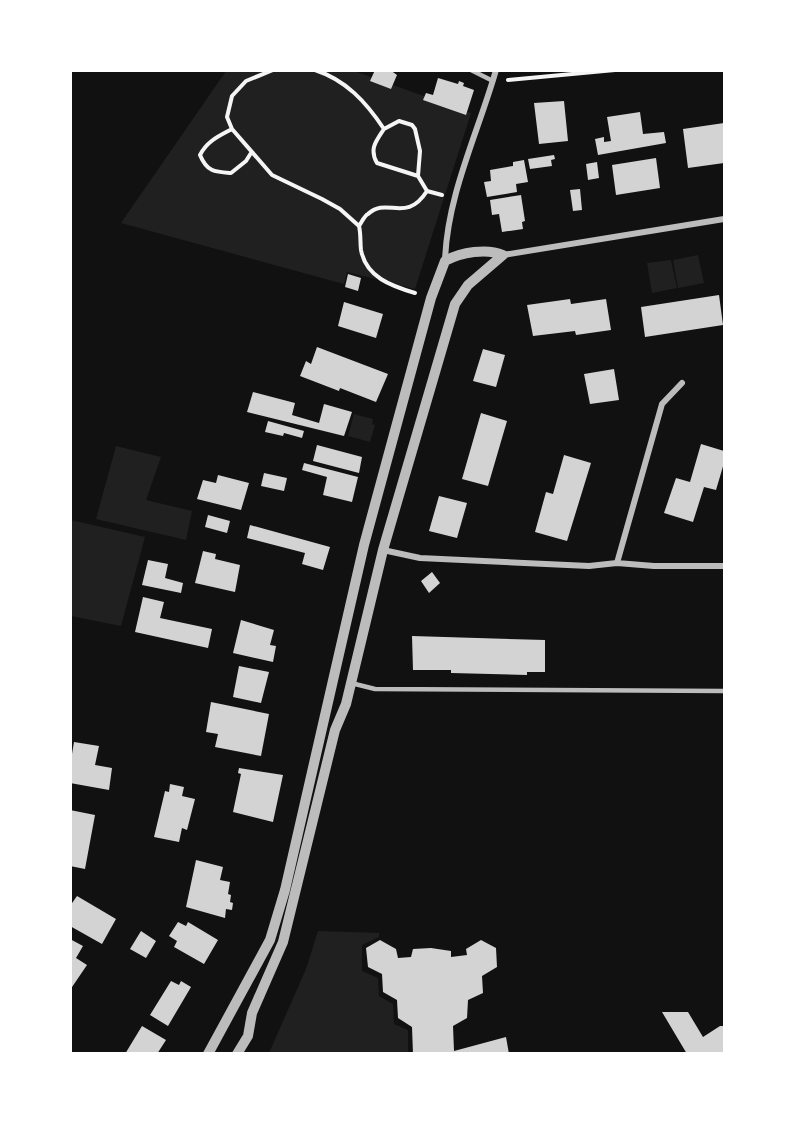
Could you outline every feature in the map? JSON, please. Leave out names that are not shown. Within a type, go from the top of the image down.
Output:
[{"type":"street","points":[[208,1053],[270,940],[287,879],[364,545],[431,298],[445,261],[453,204],[496,70]]},
{"type":"street","points":[[237,1053],[248,1036],[252,1013],[283,942],[335,730],[346,704],[383,550],[455,304],[468,285],[503,255],[724,219]]},
{"type":"street","points":[[445,261],[454,256],[492,250],[503,255]]},
{"type":"street","points":[[616,563],[662,404],[682,383]]},
{"type":"street","points":[[364,545],[420,558],[588,566],[616,563],[654,566],[724,566]]},
{"type":"lane","points":[[471,70],[493,81]]},
{"type":"lane","points":[[351,683],[375,689],[724,691]]},
{"type":"path","points":[[273,70],[246,81],[232,96],[227,117],[232,129],[272,175],[322,198],[359,226]]},
{"type":"path","points":[[315,70],[330,75],[354,91],[384,129]]},
{"type":"path","points":[[508,80],[615,70]]},
{"type":"path","points":[[418,176],[377,163],[373,155],[373,145],[384,129],[399,121],[412,125],[415,129],[420,151],[418,176],[427,191],[446,196]]},
{"type":"path","points":[[232,129],[217,136],[205,146],[201,155],[203,163],[214,172],[231,173],[246,161],[251,153]]},
{"type":"path","points":[[418,294],[392,286],[374,276],[362,255],[359,226],[368,213],[378,209],[407,209],[420,202],[427,191]]},
{"type":"shaded area","points":[[226,71],[354,71],[471,113],[415,289],[347,272],[344,284],[121,223]]},
{"type":"shaded area","points":[[698,255],[704,283],[678,288],[673,260]]},
{"type":"shaded area","points":[[671,260],[677,288],[652,293],[647,263]]},
{"type":"shaded area","points":[[354,414],[373,419],[372,424],[375,425],[370,442],[348,436]]},
{"type":"shaded area","points":[[116,446],[161,457],[146,500],[192,511],[186,540],[96,519]]},
{"type":"shaded area","points":[[71,520],[145,537],[121,626],[71,616]]},
{"type":"shaded area","points":[[318,931],[379,933],[379,937],[362,945],[362,971],[378,978],[379,996],[393,1004],[394,1024],[408,1030],[408,1053],[269,1053],[306,969]]},
{"type":"building","points":[[375,70],[390,70],[397,75],[391,89],[370,81]]},
{"type":"building","points":[[438,78],[458,84],[459,81],[464,83],[463,86],[474,90],[466,115],[423,100],[426,93],[433,95]]},
{"type":"building","points":[[564,101],[568,141],[539,144],[534,103]]},
{"type":"building","points":[[640,112],[643,134],[664,132],[666,143],[598,155],[595,139],[604,137],[604,142],[611,141],[607,117]]},
{"type":"building","points":[[724,123],[724,163],[688,168],[683,129]]},
{"type":"building","points":[[554,155],[555,159],[551,160],[552,166],[530,169],[528,159]]},
{"type":"building","points":[[656,158],[660,188],[616,195],[612,165]]},
{"type":"building","points":[[524,160],[528,182],[516,184],[517,192],[487,197],[484,182],[491,181],[490,170],[513,166],[513,162]]},
{"type":"building","points":[[597,162],[599,178],[588,180],[586,164]]},
{"type":"building","points":[[580,189],[582,210],[573,211],[570,190]]},
{"type":"building","points":[[521,195],[525,221],[522,222],[523,229],[502,232],[499,214],[492,215],[490,200]]},
{"type":"building","points":[[348,274],[361,278],[358,291],[345,287]]},
{"type":"building","points":[[719,295],[723,325],[645,337],[641,307]]},
{"type":"building","points":[[570,299],[571,304],[606,299],[611,330],[576,335],[575,331],[533,336],[527,305]]},
{"type":"building","points":[[344,302],[383,314],[376,338],[338,326]]},
{"type":"building","points":[[317,347],[388,374],[376,402],[300,376],[306,361],[311,364]]},
{"type":"building","points":[[483,349],[505,355],[496,387],[473,381]]},
{"type":"building","points":[[614,369],[619,400],[590,404],[584,374]]},
{"type":"building","points":[[253,392],[295,403],[292,415],[319,423],[324,404],[352,412],[344,436],[247,412]]},
{"type":"building","points":[[481,413],[507,421],[488,486],[462,479]]},
{"type":"building","points":[[268,421],[304,431],[302,438],[284,433],[283,436],[265,432]]},
{"type":"building","points":[[701,444],[724,451],[724,463],[716,490],[704,487],[693,522],[664,513],[676,478],[690,482]]},
{"type":"building","points":[[317,445],[362,457],[359,473],[313,461]]},
{"type":"building","points":[[564,455],[591,463],[567,541],[535,532],[546,492],[553,494]]},
{"type":"building","points":[[304,463],[358,477],[352,502],[323,495],[327,477],[302,470]]},
{"type":"building","points":[[264,473],[287,478],[284,491],[261,486]]},
{"type":"building","points":[[218,475],[249,483],[241,510],[197,499],[203,480],[216,483]]},
{"type":"building","points":[[439,496],[467,503],[457,538],[429,531]]},
{"type":"building","points":[[208,515],[230,521],[227,533],[205,527]]},
{"type":"building","points":[[250,525],[330,547],[323,570],[302,564],[305,553],[247,538]]},
{"type":"building","points":[[203,551],[216,554],[215,559],[240,565],[235,592],[195,583]]},
{"type":"building","points":[[148,560],[168,564],[165,578],[183,583],[181,593],[142,585]]},
{"type":"building","points":[[432,572],[440,583],[429,593],[421,581]]},
{"type":"building","points":[[143,597],[164,602],[160,618],[212,629],[208,648],[135,632]]},
{"type":"building","points":[[241,620],[274,630],[270,645],[276,646],[273,662],[233,653]]},
{"type":"building","points":[[412,636],[545,640],[545,672],[527,672],[527,675],[413,670]]},
{"type":"building","points":[[239,666],[269,672],[261,703],[233,697]]},
{"type":"building","points":[[211,702],[269,714],[261,756],[215,747],[218,734],[206,732]]},
{"type":"building","points":[[74,742],[99,746],[95,765],[112,768],[109,790],[70,783]]},
{"type":"building","points":[[239,768],[283,775],[273,822],[233,812],[241,774],[238,773]]},
{"type":"building","points":[[170,784],[184,787],[182,796],[195,799],[187,830],[182,828],[179,842],[154,837],[165,791],[169,792]]},
{"type":"building","points":[[70,810],[95,815],[85,869],[70,866]]},
{"type":"building","points":[[196,860],[223,867],[220,880],[230,882],[228,894],[231,895],[230,902],[233,903],[232,910],[226,909],[225,918],[186,907]]},
{"type":"building","points":[[77,896],[116,919],[102,944],[70,926],[70,906]]},
{"type":"building","points":[[178,922],[186,926],[188,922],[218,940],[204,964],[174,947],[177,941],[169,936]]},
{"type":"building","points":[[141,931],[156,941],[146,958],[130,949]]},
{"type":"building","points":[[70,939],[83,946],[76,958],[87,965],[70,990]]},
{"type":"building","points":[[380,940],[396,949],[398,958],[411,957],[413,949],[431,948],[451,951],[451,957],[467,955],[466,949],[481,940],[496,948],[497,967],[482,976],[483,993],[468,1000],[467,1018],[453,1026],[454,1051],[506,1037],[509,1054],[413,1054],[412,1027],[398,1018],[397,1000],[383,992],[382,974],[368,967],[366,948]]},
{"type":"building","points":[[171,981],[179,985],[181,981],[191,987],[168,1026],[150,1015]]},
{"type":"building","points":[[662,1012],[688,1012],[703,1037],[720,1026],[724,1026],[724,1054],[687,1054]]},
{"type":"building","points":[[142,1026],[166,1040],[157,1054],[125,1054]]}]
